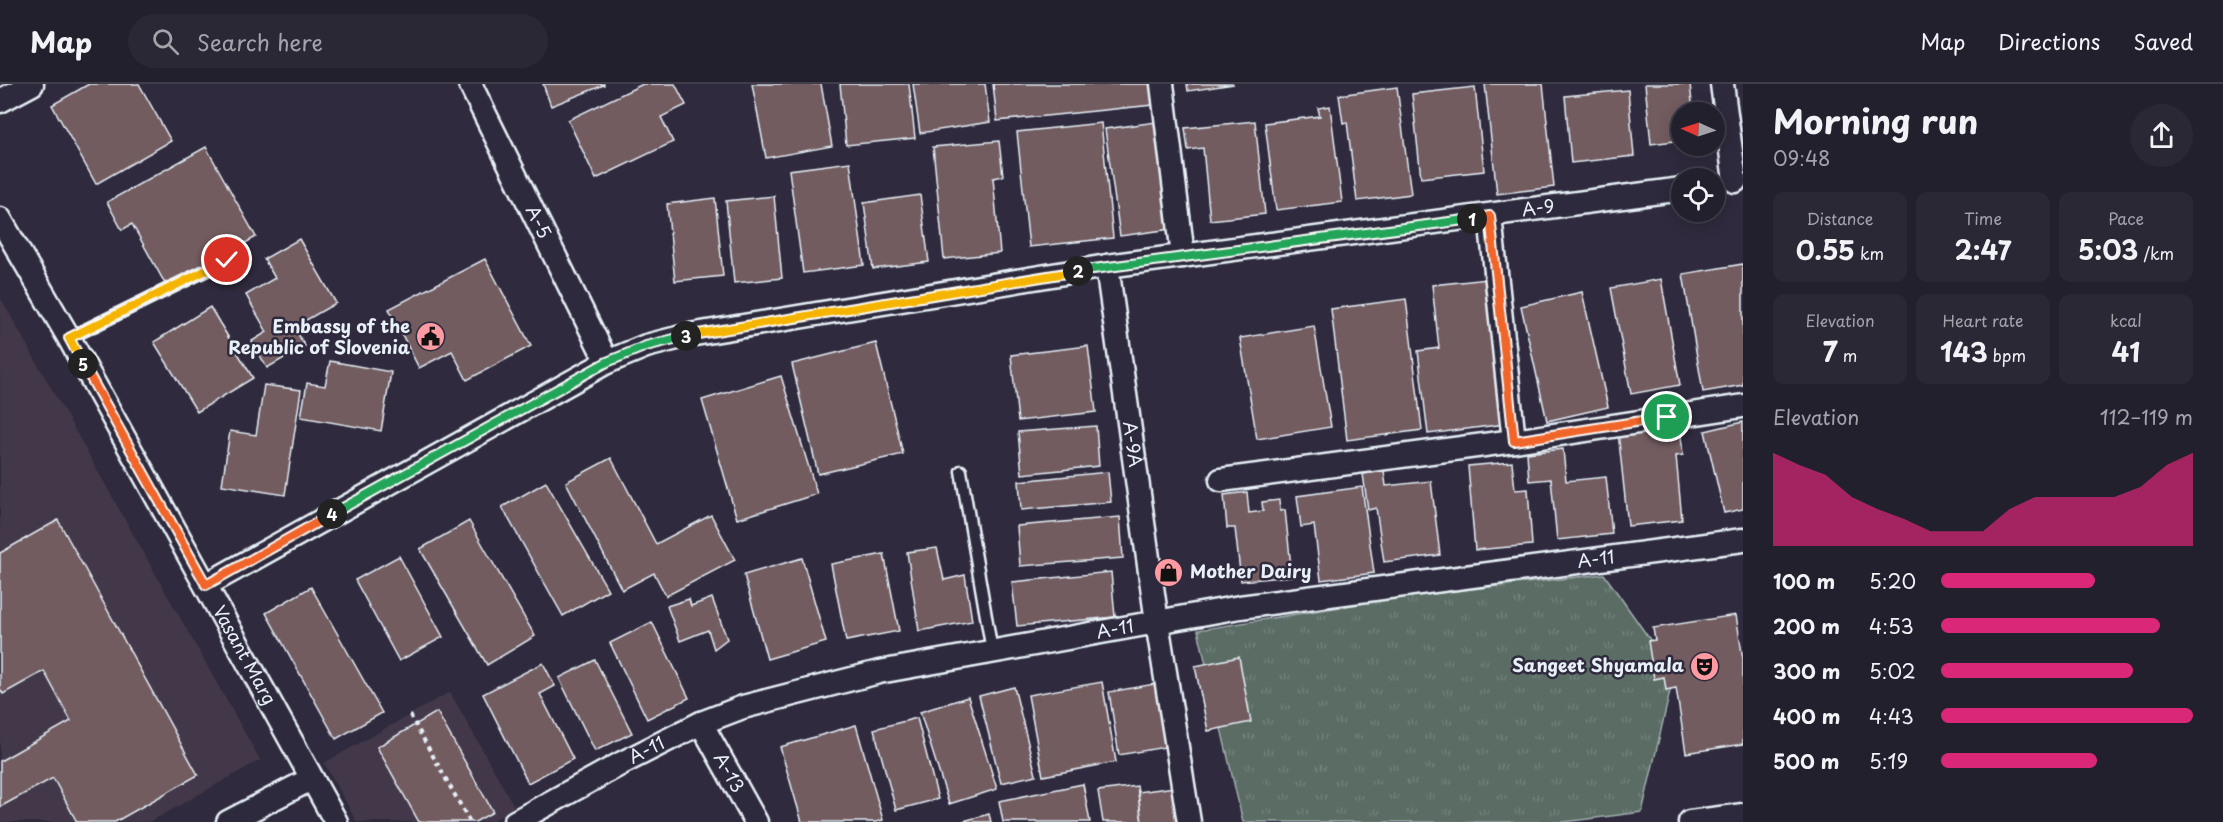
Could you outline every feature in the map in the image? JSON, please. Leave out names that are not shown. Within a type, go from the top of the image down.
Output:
[{"type":"street","points":[[0,101],[32,84]]},
{"type":"street","name":"A-5","points":[[470,84],[607,362]]},
{"type":"street","points":[[1162,84],[1183,256]]},
{"type":"street","points":[[1722,84],[1731,182]]},
{"type":"street","name":"A-9","points":[[206,585],[607,362],[646,346],[689,335],[1107,266],[1671,191]]},
{"type":"street","points":[[1490,216],[1514,441]]},
{"type":"street","name":"Vasant Marg","points":[[0,219],[8,251],[69,338],[336,822]]},
{"type":"street","name":"A-9A","points":[[1107,266],[1157,622],[1189,822]]},
{"type":"street","points":[[1221,480],[1514,441],[1743,406]]},
{"type":"street","name":"A-11","points":[[515,822],[622,763],[701,723],[743,707],[868,675],[1240,607],[1743,540]]},
{"type":"street","name":"A-13","points":[[701,723],[756,822]]},
{"type":"street","points":[[228,822],[311,779]]},
{"type":"street","points":[[1690,822],[1743,815]]},
{"type":"lane","points":[[69,338],[227,260]]},
{"type":"lane","points":[[961,471],[992,651]]},
{"type":"path","points":[[410,715],[470,822]]},
{"type":"shaded area","points":[[0,297],[260,760],[150,822],[0,822]]},
{"type":"shaded area","points":[[450,692],[515,808],[490,822],[357,822],[324,763]]},
{"type":"green space","points":[[1604,574],[1674,674],[1642,812],[1564,822],[1243,822],[1198,630],[1402,597]]},
{"type":"building","points":[[89,84],[139,84],[171,141],[96,184],[52,105]]},
{"type":"building","points":[[543,84],[604,84],[604,85],[551,106]]},
{"type":"building","points":[[643,84],[675,84],[686,105],[661,117],[673,142],[596,179],[568,120]]},
{"type":"building","points":[[752,84],[821,84],[832,146],[766,158]]},
{"type":"building","points":[[840,84],[909,84],[915,138],[846,145]]},
{"type":"building","points":[[913,84],[985,84],[990,122],[920,133]]},
{"type":"building","points":[[993,84],[1150,84],[1153,105],[997,121]]},
{"type":"building","points":[[1187,84],[1234,84],[1188,91]]},
{"type":"building","points":[[1485,84],[1543,84],[1554,187],[1497,194]]},
{"type":"building","points":[[1645,84],[1690,84],[1692,102],[1671,102],[1671,141],[1651,144]]},
{"type":"building","points":[[1397,87],[1411,194],[1357,201],[1347,122],[1343,123],[1339,95]]},
{"type":"building","points":[[1475,87],[1484,171],[1421,178],[1412,94]]},
{"type":"building","points":[[1628,90],[1634,156],[1571,163],[1565,96]]},
{"type":"building","points":[[1330,106],[1342,202],[1276,210],[1265,123],[1320,116],[1318,108]]},
{"type":"building","points":[[1255,121],[1265,214],[1210,220],[1203,148],[1188,150],[1185,128]]},
{"type":"building","points":[[1156,122],[1171,229],[1120,236],[1105,129]]},
{"type":"building","points":[[1101,123],[1113,238],[1029,247],[1017,132]]},
{"type":"building","points":[[999,141],[1003,176],[993,178],[1000,253],[944,259],[933,147]]},
{"type":"building","points":[[206,147],[256,237],[167,287],[132,224],[122,230],[107,202]]},
{"type":"building","points":[[850,162],[864,265],[803,273],[789,170]]},
{"type":"building","points":[[920,195],[929,262],[873,269],[864,203]]},
{"type":"building","points":[[774,196],[782,278],[734,283],[726,201]]},
{"type":"building","points":[[715,198],[723,276],[675,281],[667,204]]},
{"type":"building","points":[[299,239],[336,303],[294,327],[305,346],[267,368],[252,341],[267,332],[246,295],[275,278],[264,259]]},
{"type":"building","points":[[485,259],[531,346],[467,380],[452,351],[419,368],[389,309]]},
{"type":"building","points":[[1743,264],[1743,385],[1703,392],[1683,274]]},
{"type":"building","points":[[1488,279],[1505,424],[1428,434],[1418,351],[1439,348],[1432,285]]},
{"type":"building","points":[[1661,279],[1680,385],[1631,394],[1611,288]]},
{"type":"building","points":[[1582,292],[1608,407],[1547,421],[1521,306]]},
{"type":"building","points":[[1406,299],[1422,430],[1347,440],[1331,309]]},
{"type":"building","points":[[210,307],[253,378],[197,412],[154,342]]},
{"type":"building","points":[[1314,326],[1331,427],[1257,439],[1240,338]]},
{"type":"building","points":[[876,343],[903,454],[818,474],[792,364]]},
{"type":"building","points":[[1088,346],[1096,412],[1018,421],[1011,355]]},
{"type":"building","points":[[330,361],[391,372],[381,431],[301,417],[307,383],[325,386]]},
{"type":"building","points":[[781,376],[817,494],[737,519],[702,400]]},
{"type":"building","points":[[264,385],[301,390],[285,495],[222,485],[230,431],[256,435]]},
{"type":"building","points":[[1743,422],[1743,509],[1724,513],[1705,431]]},
{"type":"building","points":[[1096,426],[1099,466],[1022,474],[1018,432]]},
{"type":"building","points":[[1680,426],[1683,455],[1676,456],[1682,520],[1628,526],[1618,432]]},
{"type":"building","points":[[1563,449],[1566,481],[1606,477],[1612,534],[1557,540],[1551,479],[1529,481],[1527,453]]},
{"type":"building","points":[[611,458],[656,544],[711,515],[735,560],[666,596],[654,573],[622,590],[566,482]]},
{"type":"building","points":[[1512,462],[1515,490],[1528,489],[1532,545],[1475,550],[1468,466]]},
{"type":"building","points":[[1384,471],[1386,486],[1431,481],[1440,555],[1384,562],[1376,508],[1368,510],[1363,474]]},
{"type":"building","points":[[1108,472],[1111,502],[1021,510],[1019,481]]},
{"type":"building","points":[[546,482],[608,590],[563,616],[502,507]]},
{"type":"building","points":[[1362,487],[1374,573],[1321,580],[1314,525],[1301,527],[1297,496]]},
{"type":"building","points":[[1247,492],[1249,513],[1263,511],[1262,502],[1279,500],[1280,511],[1285,510],[1292,576],[1241,581],[1235,528],[1227,528],[1224,495]]},
{"type":"building","points":[[1120,517],[1123,558],[1020,566],[1017,526]]},
{"type":"building","points":[[58,520],[198,775],[115,822],[77,822],[53,778],[0,807],[0,761],[71,721],[44,671],[3,694],[0,689],[0,553]]},
{"type":"building","points":[[469,521],[535,636],[487,665],[420,549]]},
{"type":"building","points":[[937,548],[944,580],[965,575],[972,621],[919,631],[907,552]]},
{"type":"building","points":[[884,554],[899,631],[846,641],[831,564]]},
{"type":"building","points":[[399,556],[443,637],[399,661],[355,580]]},
{"type":"building","points":[[802,558],[826,642],[767,659],[744,575]]},
{"type":"building","points":[[1111,572],[1115,617],[1017,626],[1012,582]]},
{"type":"building","points":[[311,587],[382,713],[336,739],[266,613]]},
{"type":"building","points":[[712,598],[727,639],[714,649],[708,630],[680,641],[667,606],[689,599],[691,606]]},
{"type":"building","points":[[1736,615],[1743,659],[1743,744],[1686,753],[1676,688],[1666,690],[1664,677],[1654,679],[1648,641],[1655,640],[1653,628]]},
{"type":"building","points":[[652,622],[689,698],[647,719],[610,643]]},
{"type":"building","points":[[1239,657],[1251,722],[1208,731],[1195,666]]},
{"type":"building","points":[[595,660],[632,733],[595,751],[559,678]]},
{"type":"building","points":[[543,663],[555,686],[540,694],[573,759],[528,783],[483,694]]},
{"type":"building","points":[[1102,682],[1116,762],[1043,776],[1028,695]]},
{"type":"building","points":[[1160,683],[1171,746],[1119,755],[1109,692]]},
{"type":"building","points":[[1014,687],[1036,775],[1001,783],[979,696]]},
{"type":"building","points":[[968,697],[997,789],[949,804],[920,712]]},
{"type":"building","points":[[437,712],[493,812],[475,822],[419,822],[377,747]]},
{"type":"building","points":[[917,718],[938,799],[896,810],[874,729]]},
{"type":"building","points":[[856,725],[883,820],[876,822],[802,822],[780,747]]},
{"type":"building","points":[[1083,784],[1090,822],[1003,822],[999,801]]},
{"type":"building","points":[[1137,786],[1142,822],[1103,822],[1098,791]]},
{"type":"building","points":[[1175,787],[1180,822],[1142,822],[1138,792]]},
{"type":"building","points":[[989,814],[991,822],[960,822]]},
{"type":"place","name":"Embassy of the Republic of Slovenia","points":[[431,337]]},
{"type":"place","name":"Mother Dairy","points":[[1169,572]]},
{"type":"place","name":"Sangeet Shyamala","points":[[1705,666]]},
{"type":"route","points":[[227,260],[69,338],[206,585],[607,362],[646,346],[689,335],[1107,266],[1490,216],[1514,441],[1667,417]]}]
